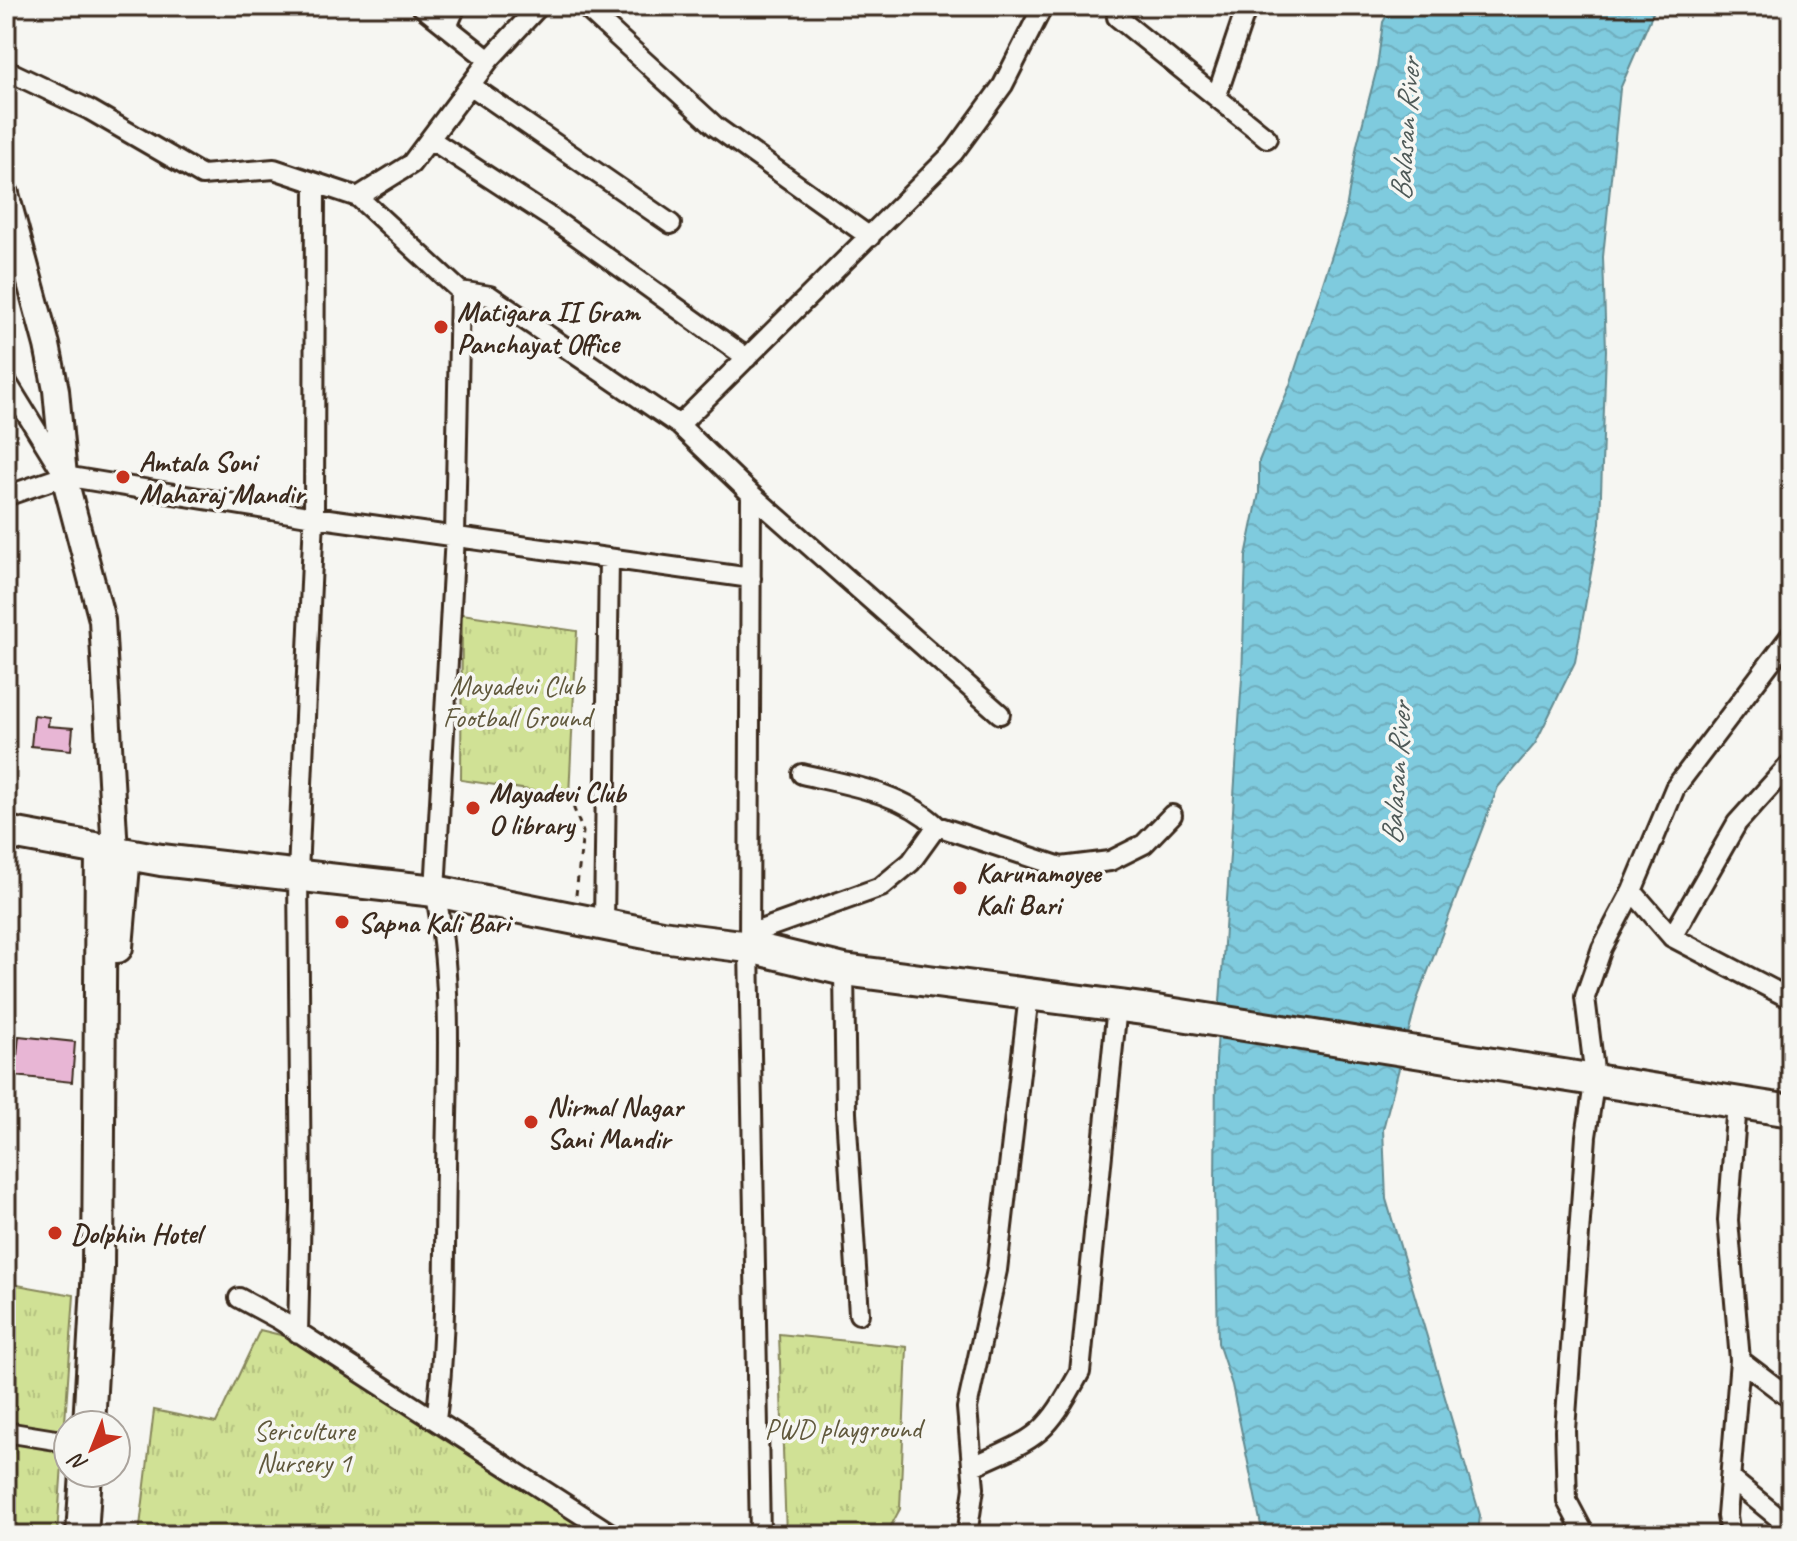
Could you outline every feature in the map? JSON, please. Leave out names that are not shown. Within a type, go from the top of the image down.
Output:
[{"type":"main road","points":[[6,832],[161,860],[298,873],[435,891],[604,924],[749,941],[844,970],[1130,1007],[1791,1111]]},
{"type":"main road","points":[[99,1082],[123,896],[114,852]]},
{"type":"main road","points":[[90,1409],[98,1268],[99,1082],[114,852]]},
{"type":"main road","points":[[123,896],[135,877],[161,860]]},
{"type":"main road","points":[[82,1535],[85,1489]]},
{"type":"street","points":[[421,6],[489,60]]},
{"type":"street","points":[[447,27],[456,6]]},
{"type":"street","points":[[358,197],[411,164],[489,60],[539,6]]},
{"type":"street","points":[[584,6],[716,127],[870,237]]},
{"type":"street","points":[[679,425],[954,152],[1003,85],[1043,6]]},
{"type":"street","points":[[1217,95],[1247,6]]},
{"type":"street","points":[[1117,17],[1267,138]]},
{"type":"street","points":[[6,70],[90,110],[202,175],[274,169],[358,197],[460,291],[490,296],[679,425],[751,494],[1000,714]]},
{"type":"street","points":[[470,85],[671,224]]},
{"type":"street","points":[[430,139],[556,221],[747,358]]},
{"type":"street","points":[[298,1333],[301,1205],[298,873],[314,517],[315,183]]},
{"type":"street","points":[[6,194],[47,345],[56,390],[64,476],[102,620],[114,852]]},
{"type":"street","points":[[436,1420],[444,1308],[448,1017],[443,930],[435,891],[455,536],[460,291]]},
{"type":"street","points":[[6,381],[64,476]]},
{"type":"street","points":[[6,496],[64,476],[314,517],[751,578]]},
{"type":"street","points":[[751,494],[749,941],[760,1535]]},
{"type":"street","points":[[604,924],[609,558]]},
{"type":"street","points":[[1585,1535],[1567,1501],[1565,1430],[1586,1136],[1595,1078],[1585,997],[1602,948],[1632,891],[1675,788],[1791,635]]},
{"type":"street","points":[[1672,937],[1737,823],[1791,763]]},
{"type":"street","points":[[802,774],[880,793],[926,816],[937,826],[1061,867],[1110,861],[1144,844],[1172,815]]},
{"type":"street","points":[[749,941],[881,887],[911,862],[937,826]]},
{"type":"street","points":[[1632,891],[1672,937],[1791,999]]},
{"type":"street","points":[[844,970],[846,1113],[859,1314]]},
{"type":"street","points":[[967,1535],[974,1488],[967,1408],[997,1270],[1029,995]]},
{"type":"street","points":[[973,1466],[1031,1441],[1055,1419],[1080,1372],[1130,1007]]},
{"type":"street","points":[[1730,1535],[1727,1516],[1740,1360],[1728,1220],[1737,1103]]},
{"type":"street","points":[[239,1298],[613,1535]]},
{"type":"street","points":[[1740,1360],[1791,1399]]},
{"type":"street","points":[[6,1432],[52,1439]]},
{"type":"street","points":[[1730,1478],[1791,1528]]},
{"type":"path","points":[[569,796],[583,832],[573,918]]},
{"type":"green space","name":"Mayadevi Club Football Ground","points":[[462,614],[577,631],[569,796],[461,780]]},
{"type":"green space","points":[[6,1283],[74,1295],[66,1409],[52,1409],[52,1489],[60,1489],[57,1535],[6,1535]]},
{"type":"green space","name":"Sericulture Nursery 1","points":[[260,1330],[293,1338],[602,1535],[139,1535],[154,1410],[216,1423]]},
{"type":"green space","name":"PWD playground","points":[[779,1334],[907,1347],[900,1509],[886,1535],[786,1535]]},
{"type":"water","name":"Balasan River","points":[[1392,6],[1656,6],[1620,89],[1603,257],[1606,350],[1600,523],[1575,662],[1535,744],[1498,787],[1417,1000],[1383,1129],[1386,1199],[1480,1515],[1478,1535],[1263,1535],[1232,1385],[1218,1343],[1215,1189],[1216,1061],[1242,678],[1246,556],[1259,493],[1259,461],[1290,385],[1345,215],[1357,145],[1377,68],[1383,22]]},
{"type":"building","points":[[34,715],[49,717],[48,726],[73,728],[71,750],[31,746]]},
{"type":"building","points":[[19,1036],[75,1042],[72,1082],[15,1076]]},
{"type":"place","name":"Matigara II Gram Panchayat Office","points":[[441,327]]},
{"type":"place","name":"Amtala Soni Maharaj Mandir","points":[[123,477]]},
{"type":"place","name":"Mayadevi Club O library","points":[[473,808]]},
{"type":"place","name":"Karunamoyee Kali Bari","points":[[960,888]]},
{"type":"place","name":"Sapna Kali Bari","points":[[342,922]]},
{"type":"place","name":"Nirmal Nagar Sani Mandir","points":[[531,1122]]},
{"type":"place","name":"Dolphin Hotel","points":[[55,1233]]}]
